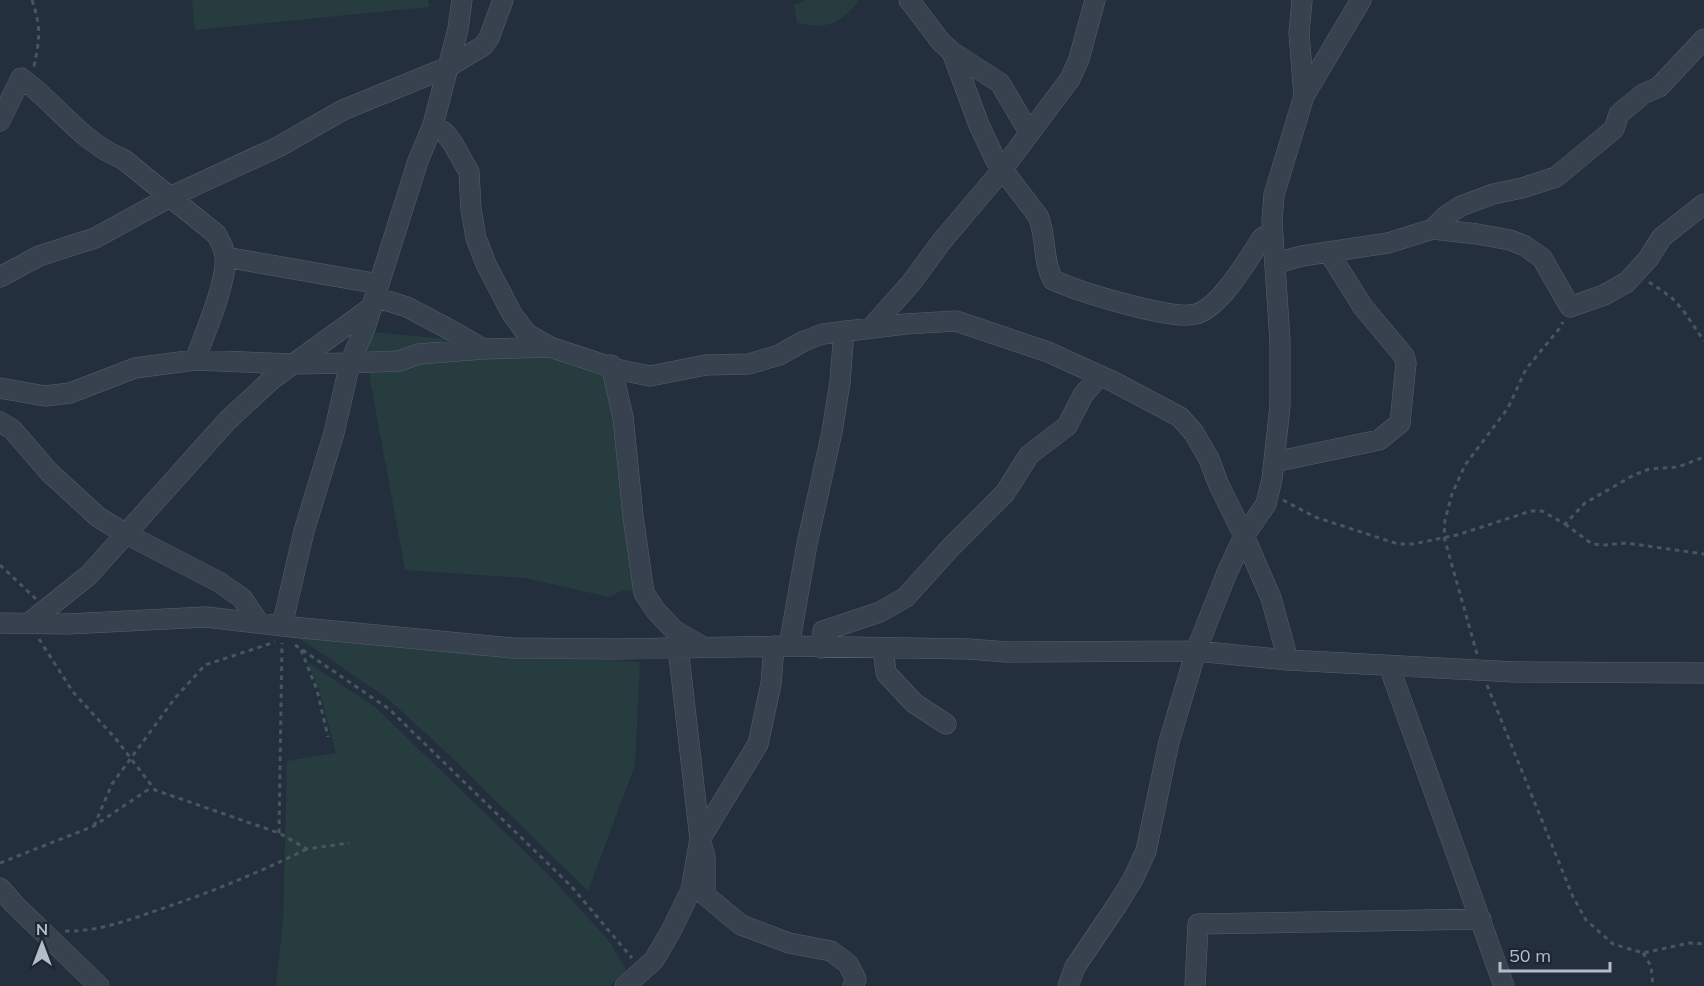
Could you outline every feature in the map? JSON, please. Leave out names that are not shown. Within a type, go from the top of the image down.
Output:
[{"type":"street","points":[[282,633],[304,531],[334,433],[350,363],[365,328],[418,161],[433,125],[458,29],[462,0]]},
{"type":"street","points":[[0,277],[39,256],[95,238],[170,197],[278,147],[343,110],[448,67],[483,45],[489,38],[503,0]]},
{"type":"street","points":[[909,0],[941,42],[952,52],[1000,82],[1029,132]]},
{"type":"street","points":[[871,328],[911,284],[942,241],[1002,170],[1070,79],[1079,59],[1095,0]]},
{"type":"street","points":[[1302,0],[1299,33],[1304,96]]},
{"type":"street","points":[[1068,986],[1075,967],[1134,879],[1146,851],[1169,742],[1196,651],[1244,536],[1266,504],[1274,462],[1280,406],[1280,341],[1273,235],[1274,195],[1304,96],[1360,0]]},
{"type":"street","points":[[1433,229],[1447,215],[1461,206],[1493,194],[1546,181],[1562,172],[1614,129],[1617,117],[1622,111],[1644,94],[1659,87],[1704,39]]},
{"type":"street","points":[[952,52],[979,125],[1002,170],[1038,216],[1042,226],[1047,270],[1053,280],[1095,295],[1167,313],[1196,314],[1212,305],[1242,273],[1262,238],[1273,235]]},
{"type":"street","points":[[0,121],[21,78],[38,90],[106,153],[123,159],[216,234],[223,246],[225,269],[210,322],[195,360]]},
{"type":"street","points":[[433,125],[453,142],[469,172],[471,209],[476,238],[486,264],[512,314],[527,334],[550,347],[611,365],[620,370],[650,376],[706,365],[749,364],[779,355],[804,341],[823,334],[956,321],[1048,352],[1100,375],[1180,417],[1194,433],[1209,459],[1244,536],[1271,598],[1288,660]]},
{"type":"street","points":[[1276,263],[1388,243],[1433,229],[1478,234],[1510,240],[1525,246],[1542,258],[1570,307],[1604,295],[1627,282],[1662,237],[1704,204]]},
{"type":"street","points":[[1274,462],[1379,440],[1400,423],[1406,363],[1404,356],[1364,307],[1329,252]]},
{"type":"street","points":[[225,257],[375,296],[407,307],[483,350]]},
{"type":"street","points":[[29,623],[89,575],[227,421],[271,380],[294,364],[375,296]]},
{"type":"street","points":[[625,986],[654,960],[671,931],[691,890],[700,839],[758,744],[832,432],[840,382],[844,331]]},
{"type":"street","points":[[0,388],[45,396],[70,393],[135,368],[195,360],[294,364],[350,363],[399,361],[419,354],[550,347]]},
{"type":"street","points":[[611,365],[623,417],[644,593],[656,611],[674,630],[703,647]]},
{"type":"street","points":[[821,648],[823,631],[880,612],[906,597],[951,547],[1005,493],[1029,455],[1067,426],[1083,395],[1100,375]]},
{"type":"street","points":[[0,422],[19,436],[49,472],[98,517],[219,582],[242,598],[259,623]]},
{"type":"street","points":[[0,623],[68,624],[206,617],[259,623],[282,633],[513,648],[782,646],[969,649],[1007,652],[1196,651],[1288,660],[1515,672],[1704,673]]},
{"type":"street","points":[[678,647],[700,839],[705,856],[705,895],[741,926],[789,944],[831,951],[848,964],[856,978],[853,986]]},
{"type":"street","points":[[883,648],[886,673],[914,703],[946,724]]},
{"type":"street","points":[[1389,666],[1504,986]]},
{"type":"street","points":[[0,888],[99,986]]},
{"type":"street","points":[[1195,986],[1198,924],[1481,919]]},
{"type":"path","points":[[21,78],[34,66],[39,44],[39,20],[32,0]]},
{"type":"path","points":[[1636,272],[1671,297],[1683,309],[1704,341]]},
{"type":"path","points":[[1565,524],[1585,503],[1634,475],[1649,469],[1678,467],[1704,457]]},
{"type":"path","points":[[1268,493],[1315,517],[1398,544],[1413,544],[1457,535],[1531,511],[1542,511],[1565,524],[1592,544],[1626,543],[1704,554]]},
{"type":"path","points":[[0,565],[46,609]]},
{"type":"path","points":[[29,623],[73,692],[116,739],[152,787],[279,833],[307,849]]},
{"type":"path","points":[[282,633],[300,648],[389,709],[571,886],[642,970]]},
{"type":"path","points":[[94,826],[112,784],[175,698],[205,665],[282,633]]},
{"type":"path","points":[[279,833],[282,633]]},
{"type":"path","points":[[300,648],[317,690],[328,737]]},
{"type":"path","points":[[0,863],[94,826],[152,787]]},
{"type":"path","points":[[63,931],[86,931],[120,923],[199,896],[264,870],[307,849],[349,843]]},
{"type":"path","points":[[1642,953],[1651,966],[1653,986]]},
{"type":"green space","points":[[192,0],[428,0],[429,7],[195,30]]},
{"type":"green space","points":[[806,0],[858,0],[858,2],[844,16],[831,23],[817,25],[797,23],[794,5]]},
{"type":"green space","points":[[372,332],[491,343],[615,369],[648,593],[623,590],[609,597],[525,578],[405,570],[366,358]]},
{"type":"green space","points":[[293,634],[502,655],[640,662],[635,765],[588,891],[446,752],[387,698]]},
{"type":"green space","points":[[308,663],[374,706],[547,873],[609,941],[626,970],[610,986],[276,986],[283,922],[287,761],[336,753],[319,689]]}]
